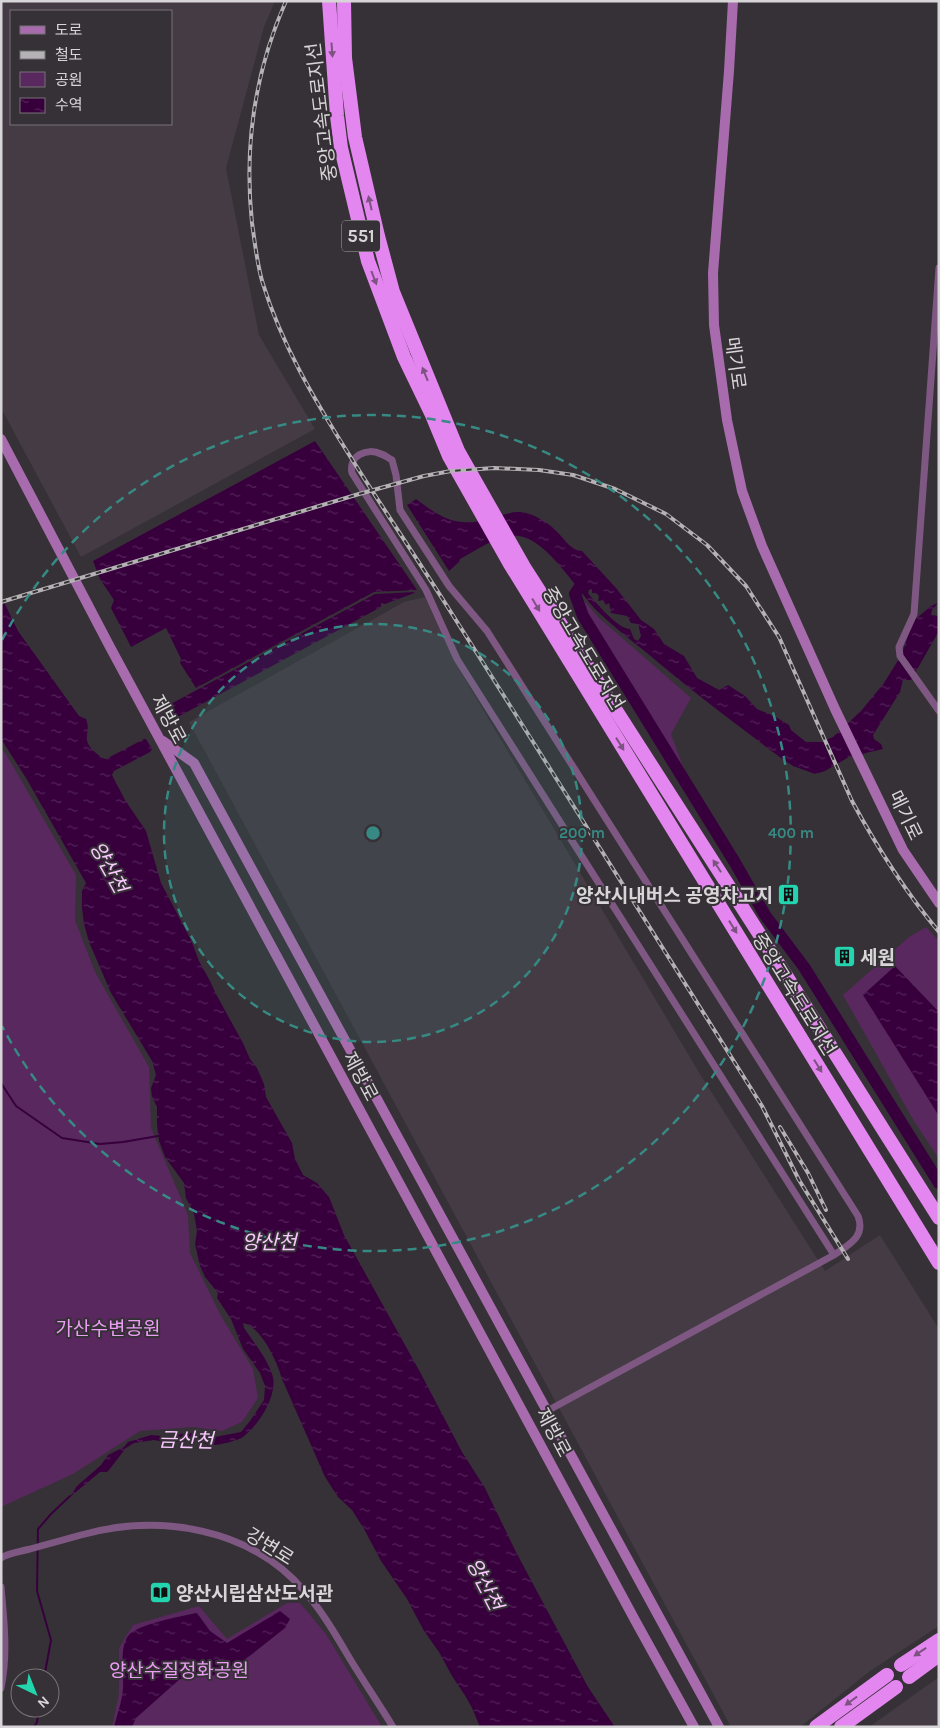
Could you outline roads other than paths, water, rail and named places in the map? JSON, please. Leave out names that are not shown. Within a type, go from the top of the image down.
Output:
[{"type":"highway","name":"중앙고속도로지선","points":[[329,1],[335,98],[340,140],[351,195],[368,261],[404,357],[432,415],[517,565],[939,1263]]},
{"type":"highway","name":"중앙고속도로지선","points":[[344,1],[345,58],[355,138],[378,236],[393,292],[453,454]]},
{"type":"highway","name":"중앙고속도로지선","points":[[517,565],[785,974],[939,1218]]},
{"type":"highway","points":[[785,974],[803,990],[939,1207]]},
{"type":"highway","points":[[901,1665],[939,1640]]},
{"type":"highway","points":[[910,1677],[939,1655]]},
{"type":"highway","points":[[816,1727],[887,1675]]},
{"type":"highway","points":[[841,1727],[896,1687]]},
{"type":"street","name":"메기로","points":[[732,1],[714,273],[714,325],[718,366],[727,420],[742,491],[762,546],[835,709],[903,850],[937,896]]},
{"type":"street","points":[[939,268],[914,614],[899,647],[900,656],[939,711]]},
{"type":"street","name":"제방로","points":[[1,439],[105,638],[694,1727]]},
{"type":"street","points":[[547,1411],[834,1255],[853,1242],[861,1224],[858,1216],[487,632],[449,586],[400,510],[396,475],[392,460],[380,453],[361,453],[354,458],[351,467],[352,473],[426,590],[458,659],[834,1255]]},
{"type":"street","points":[[160,738],[194,762],[719,1727]]},
{"type":"street","name":"강변로","points":[[2,1557],[111,1527],[136,1525],[189,1528],[213,1534],[233,1542],[264,1557],[286,1573],[313,1602],[393,1727]]},
{"type":"street","points":[[1,1587],[6,1647],[5,1670],[1,1688]]},
{"type":"water","points":[[315,441],[417,590],[374,592],[196,688],[180,663],[181,659],[166,628],[131,647],[111,608],[114,600],[100,579],[93,561]]},
{"type":"water","points":[[416,499],[442,516],[458,522],[478,522],[519,512],[530,514],[542,520],[570,546],[582,551],[616,588],[641,620],[654,629],[664,644],[684,656],[697,678],[719,690],[728,685],[745,696],[757,709],[789,725],[791,730],[806,742],[822,742],[833,737],[861,711],[884,683],[902,654],[912,622],[931,606],[938,603],[932,610],[931,615],[939,616],[939,631],[911,680],[903,680],[900,692],[873,735],[874,739],[881,744],[883,749],[849,757],[825,771],[815,774],[793,766],[781,758],[696,694],[622,633],[597,611],[562,568],[541,547],[519,536],[504,537],[488,543],[460,559],[449,571],[407,505]],"holes":[[[592,589],[592,593],[596,593],[599,596],[598,601],[603,600],[606,605],[609,603],[611,613],[627,616],[631,623],[638,624],[641,636],[638,641],[634,639],[630,629],[619,625],[601,608],[588,593],[589,590]]]},
{"type":"water","points":[[417,592],[385,604],[381,603],[381,607],[174,719],[167,706],[375,594]]},
{"type":"water","name":"양산천","points":[[1,596],[18,631],[79,716],[86,719],[88,729],[87,740],[91,748],[100,757],[106,759],[144,739],[146,739],[152,749],[150,752],[114,771],[112,775],[125,800],[146,831],[161,883],[191,940],[199,961],[216,994],[250,1059],[257,1068],[264,1084],[266,1097],[292,1143],[295,1159],[303,1175],[317,1183],[329,1197],[344,1235],[462,1452],[485,1488],[516,1552],[588,1687],[615,1727],[480,1727],[466,1697],[424,1631],[407,1599],[381,1561],[364,1529],[352,1510],[338,1497],[325,1477],[267,1346],[256,1331],[243,1323],[244,1328],[268,1364],[273,1377],[272,1393],[269,1402],[255,1426],[238,1440],[217,1445],[204,1444],[196,1439],[169,1443],[154,1440],[134,1443],[126,1448],[107,1472],[100,1472],[70,1497],[77,1486],[101,1465],[108,1455],[124,1447],[128,1442],[151,1435],[174,1437],[191,1433],[205,1437],[215,1437],[241,1432],[264,1400],[265,1386],[260,1373],[243,1349],[231,1319],[217,1298],[218,1293],[205,1277],[200,1266],[195,1244],[197,1231],[194,1214],[186,1198],[184,1183],[165,1157],[159,1141],[157,1107],[152,1097],[151,1088],[156,1075],[152,1061],[111,993],[89,942],[82,908],[82,891],[86,883],[26,778],[1,739]]},
{"type":"water","points":[[895,966],[939,1012],[939,1116],[863,995]]},
{"type":"water","points":[[280,1611],[290,1619],[285,1628],[222,1678],[212,1675],[180,1679],[136,1718],[132,1727],[114,1727],[123,1689],[122,1662],[125,1641],[133,1632],[160,1621],[197,1613],[210,1631],[227,1643]]},
{"type":"waterway","points":[[579,588],[575,594],[583,616],[734,861],[765,915],[804,967],[939,1183]]},
{"type":"waterway","points":[[1,1083],[16,1106],[62,1138],[100,1144],[158,1136]]},
{"type":"waterway","name":"금산천","points":[[46,1668],[51,1640],[37,1591],[38,1529],[70,1496]]},
{"type":"waterway","name":"금산천","points":[[34,1727],[38,1718]]},
{"type":"railway","points":[[286,1],[266,55],[254,110],[251,138],[250,195],[252,223],[263,284],[289,350],[335,433],[487,668],[762,1106],[799,1180],[848,1259]]},
{"type":"railway","points":[[1,602],[359,494],[424,476],[451,471],[494,468],[539,470],[573,475],[615,489],[666,514],[707,545],[746,586],[779,637],[852,801],[862,819],[903,885],[939,932]]},
{"type":"railway","points":[[780,1127],[808,1173],[826,1210]]},
{"type":"place","name":"양산시내버스 공영차고지","points":[[789,895]]},
{"type":"place","name":"세원","points":[[844,957]]},
{"type":"place","name":"양산시립삼산도서관","points":[[160,1593]]},
{"type":"park label","name":"가산수변공원","points":[[108,1328]]},
{"type":"park label","name":"양산수질정화공원","points":[[179,1670]]}]
